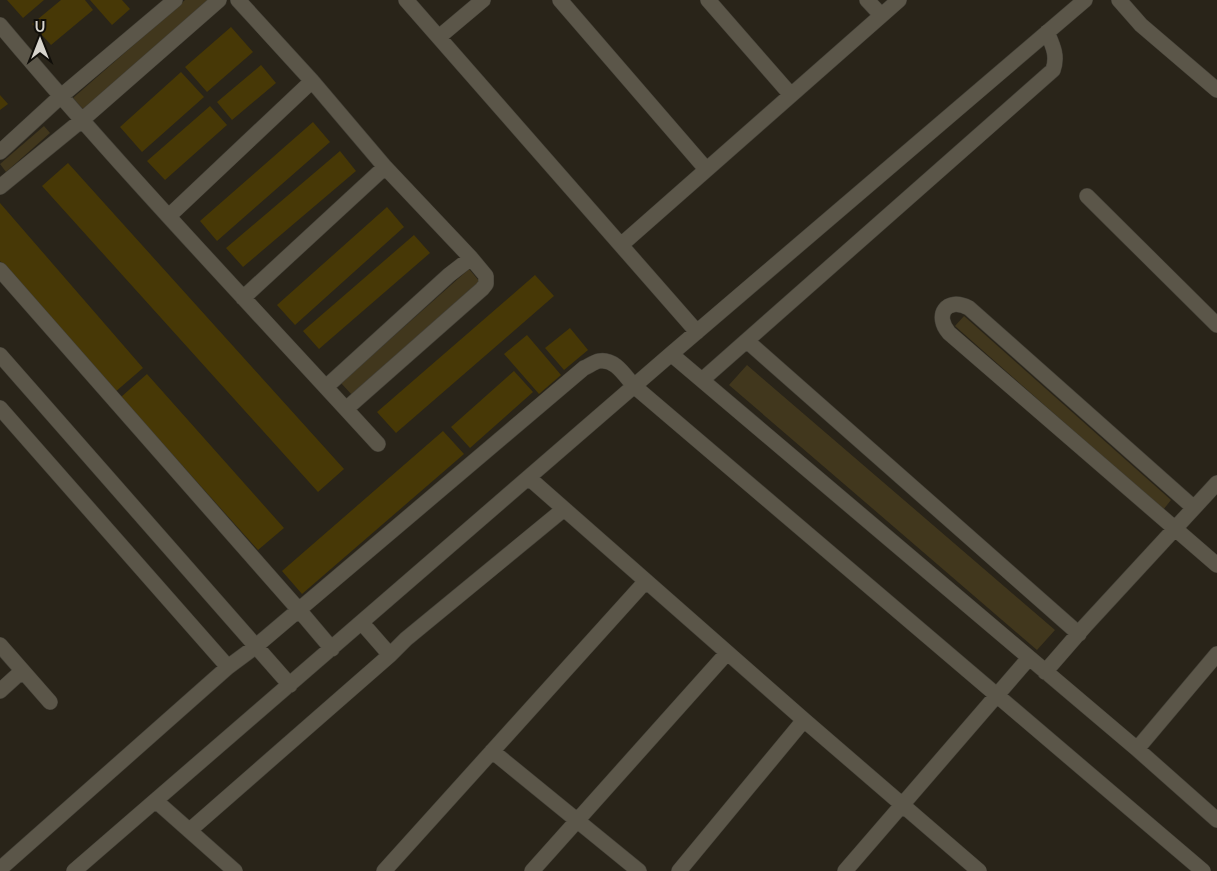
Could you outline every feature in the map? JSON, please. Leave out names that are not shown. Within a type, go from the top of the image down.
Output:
[{"type":"street","points":[[0,152],[60,97],[175,0]]},
{"type":"street","points":[[0,187],[82,120],[219,0]]},
{"type":"street","points":[[238,0],[312,81],[385,167],[486,276],[486,284],[482,289],[346,409]]},
{"type":"street","points":[[406,0],[697,332]]},
{"type":"street","points":[[439,37],[483,0]]},
{"type":"street","points":[[560,0],[706,169]]},
{"type":"street","points":[[708,0],[791,95]]},
{"type":"street","points":[[868,0],[881,15]]},
{"type":"street","points":[[621,245],[899,0]]},
{"type":"street","points":[[77,870],[671,354],[1085,0]]},
{"type":"street","points":[[1119,0],[1142,25],[1217,90]]},
{"type":"street","points":[[0,26],[60,97],[378,444]]},
{"type":"street","points":[[702,380],[1053,70],[1056,54],[1047,32]]},
{"type":"street","points":[[169,216],[312,81]]},
{"type":"street","points":[[243,298],[385,167]]},
{"type":"street","points":[[1087,196],[1217,325]]},
{"type":"street","points":[[326,387],[449,275],[471,258]]},
{"type":"street","points":[[0,270],[332,649]]},
{"type":"street","points":[[1194,508],[969,308],[953,303],[947,307],[942,320],[943,326],[949,333],[1217,565]]},
{"type":"street","points":[[747,342],[1079,634]]},
{"type":"street","points":[[671,354],[1217,820]]},
{"type":"street","points":[[0,355],[290,685]]},
{"type":"street","points":[[0,869],[228,666],[255,647],[584,368],[599,361],[609,361],[615,364],[634,386],[1203,871]]},
{"type":"street","points":[[0,408],[228,666]]},
{"type":"street","points":[[528,478],[645,582],[980,871]]},
{"type":"street","points":[[1045,672],[1217,483]]},
{"type":"street","points":[[190,830],[406,639],[564,509]]},
{"type":"street","points":[[384,871],[645,582]]},
{"type":"street","points":[[362,623],[390,655]]},
{"type":"street","points":[[0,645],[50,702]]},
{"type":"street","points":[[532,871],[727,653]]},
{"type":"street","points":[[1137,750],[1217,654]]},
{"type":"street","points":[[845,871],[1028,658]]},
{"type":"street","points":[[0,691],[22,671]]},
{"type":"street","points":[[679,871],[804,720]]},
{"type":"street","points":[[492,751],[639,871]]},
{"type":"street","points":[[156,801],[235,871]]},
{"type":"shaded area","points":[[185,0],[211,0],[85,111],[73,98]]},
{"type":"shaded area","points":[[44,126],[50,133],[6,172],[0,164]]},
{"type":"shaded area","points":[[469,269],[480,282],[352,395],[341,383]]},
{"type":"shaded area","points":[[964,316],[1171,500],[1163,510],[955,326]]},
{"type":"shaded area","points":[[747,365],[1055,630],[1037,650],[729,385]]},
{"type":"building","points":[[7,0],[44,0],[23,18]]},
{"type":"building","points":[[61,0],[85,0],[93,10],[51,45],[32,24]]},
{"type":"building","points":[[90,0],[122,0],[130,9],[112,25]]},
{"type":"building","points":[[231,27],[253,52],[207,92],[185,67]]},
{"type":"building","points":[[261,65],[276,83],[232,120],[217,102]]},
{"type":"building","points":[[181,72],[204,97],[142,152],[120,127]]},
{"type":"building","points":[[0,95],[8,104],[0,110]]},
{"type":"building","points":[[210,106],[227,125],[165,180],[147,161]]},
{"type":"building","points":[[313,122],[330,142],[217,241],[200,221]]},
{"type":"building","points":[[340,151],[356,171],[243,267],[226,248]]},
{"type":"building","points":[[68,163],[344,469],[318,492],[42,186]]},
{"type":"building","points":[[0,203],[143,368],[114,393],[0,261]]},
{"type":"building","points":[[387,207],[404,227],[295,325],[277,305]]},
{"type":"building","points":[[414,235],[430,253],[319,349],[303,331]]},
{"type":"building","points":[[535,275],[554,296],[396,433],[377,412]]},
{"type":"building","points":[[570,328],[588,350],[564,370],[545,348]]},
{"type":"building","points":[[527,335],[561,375],[539,394],[504,354]]},
{"type":"building","points":[[514,371],[533,392],[470,448],[451,427]]},
{"type":"building","points":[[147,374],[284,528],[258,550],[121,397]]},
{"type":"building","points":[[443,431],[464,454],[302,594],[282,571]]}]
